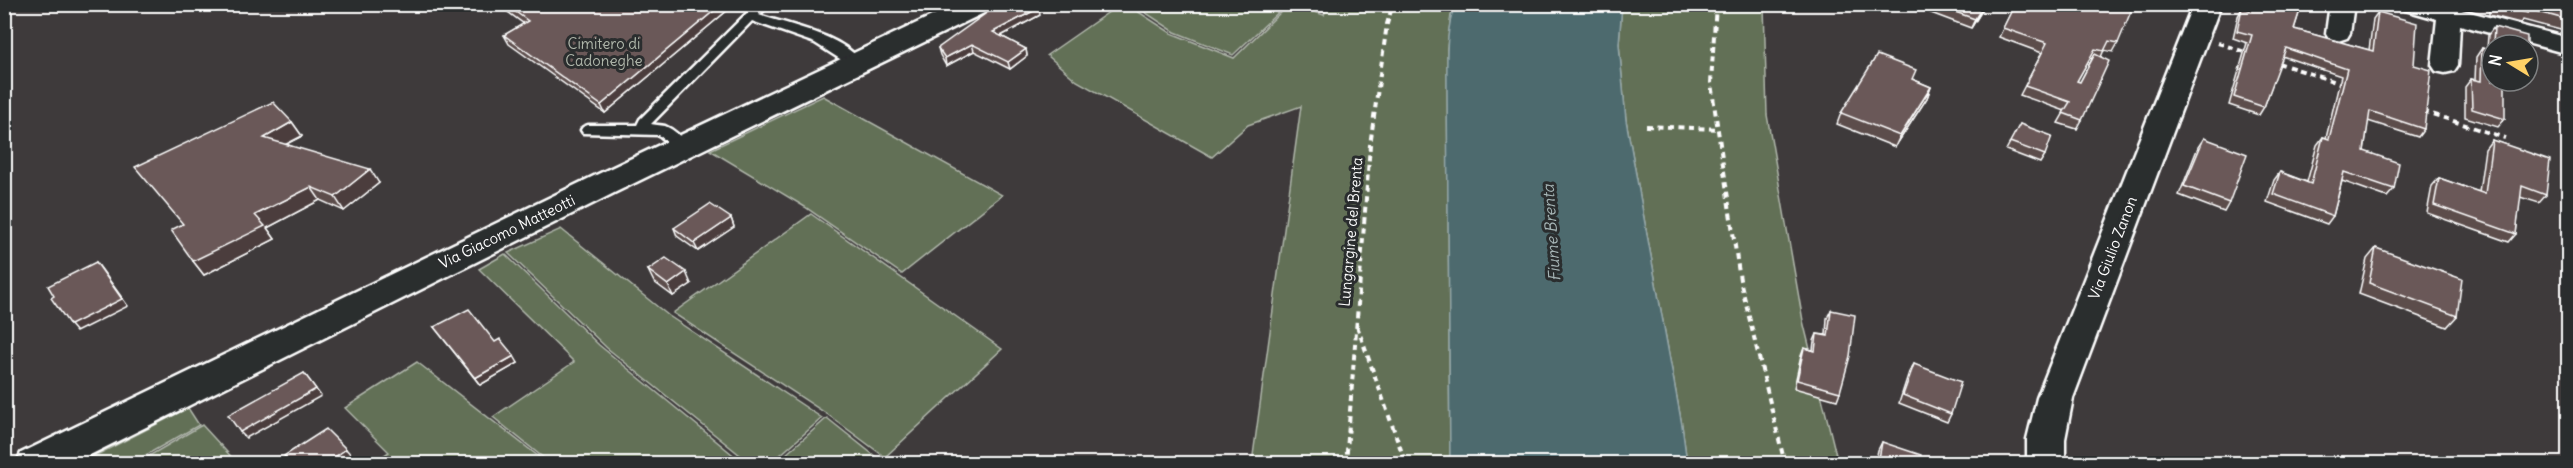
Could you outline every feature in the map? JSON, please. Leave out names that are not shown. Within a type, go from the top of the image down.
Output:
[{"type":"main road","name":"Via Giacomo Matteotti","points":[[35,464],[682,147],[980,4]]},
{"type":"main road","name":"Via Giulio Zanon","points":[[2046,464],[2046,439],[2055,398],[2207,4]]},
{"type":"street","points":[[2338,33],[2342,4]]},
{"type":"street","points":[[2410,4],[2450,10],[2568,46]]},
{"type":"street","points":[[2445,65],[2450,10]]},
{"type":"lane","points":[[642,130],[645,122],[764,4]]},
{"type":"lane","points":[[750,16],[829,44],[843,51],[856,63]]},
{"type":"lane","points":[[588,130],[662,130],[682,147]]},
{"type":"path","name":"Lungargine del Brenta","points":[[1346,464],[1370,145],[1387,24],[1393,4]]},
{"type":"path","points":[[1716,4],[1711,83],[1740,280],[1785,464]]},
{"type":"path","points":[[2194,35],[2250,54]]},
{"type":"path","points":[[2272,61],[2350,87]]},
{"type":"path","points":[[2416,109],[2505,138]]},
{"type":"path","points":[[1646,126],[1718,129]]},
{"type":"path","points":[[1356,323],[1406,464]]},
{"type":"green space","points":[[1119,5],[1128,5],[1171,33],[1234,58],[1288,5],[1295,5],[1324,15],[1325,12],[1304,5],[1455,5],[1451,15],[1447,48],[1450,463],[1252,463],[1301,106],[1248,125],[1212,157],[1077,81],[1047,55]]},
{"type":"green space","points":[[1134,5],[1286,5],[1233,55],[1175,32]]},
{"type":"green space","points":[[1622,5],[1764,5],[1767,115],[1803,321],[1838,463],[1687,463],[1626,120],[1619,44]]},
{"type":"green space","points":[[823,96],[1002,195],[902,274],[805,207],[710,150]]},
{"type":"green space","points":[[811,214],[1002,349],[885,457],[827,414],[673,313]]},
{"type":"green space","points":[[561,229],[669,316],[822,418],[771,463],[750,463],[607,348],[508,253]]},
{"type":"green space","points":[[505,254],[599,345],[743,463],[550,463],[493,417],[574,362],[479,269]]},
{"type":"green space","points":[[417,362],[547,463],[372,463],[389,452],[345,408]]},
{"type":"green space","points":[[188,408],[199,425],[132,463],[81,463]]},
{"type":"green space","points":[[827,418],[881,461],[879,464],[776,463]]},
{"type":"green space","points":[[202,425],[237,463],[137,463]]},
{"type":"water","name":"Fiume Brenta","points":[[1455,5],[1622,5],[1619,44],[1626,120],[1687,463],[1450,463],[1447,57],[1448,36]]},
{"type":"building","name":"Cimitero di Cadoneghe","points":[[505,4],[722,4],[601,105],[504,35],[528,21]]},
{"type":"building","points":[[999,4],[1034,4],[1039,8],[993,32],[1026,49],[1008,62],[972,44],[945,58],[938,48]]},
{"type":"building","points":[[1933,4],[1984,4],[1975,19]]},
{"type":"building","points":[[2015,4],[2134,4],[2118,43],[2109,41],[2104,51],[2095,49],[2077,81],[2080,82],[2095,54],[2109,61],[2082,120],[2063,113],[2070,102],[2025,86],[2047,43],[2003,28]]},
{"type":"building","points":[[2252,4],[2302,4],[2294,29],[2373,51],[2378,12],[2417,23],[2414,65],[2431,70],[2424,129],[2370,111],[2364,151],[2399,163],[2394,189],[2344,172],[2333,216],[2273,194],[2280,172],[2311,184],[2323,137],[2329,139],[2347,69],[2286,48],[2264,107],[2234,97],[2252,35],[2237,31],[2242,8],[2250,10]]},
{"type":"building","points":[[2568,4],[2568,20],[2528,9],[2528,13],[2496,5]]},
{"type":"building","points":[[2494,27],[2516,33],[2494,33]]},
{"type":"building","points":[[1877,55],[1916,70],[1912,79],[1931,87],[1900,136],[1841,113]]},
{"type":"building","points":[[2471,79],[2480,81],[2480,93],[2505,93],[2505,119],[2472,109]]},
{"type":"building","points":[[273,102],[292,122],[264,138],[370,169],[335,197],[311,187],[255,215],[265,226],[193,261],[171,230],[183,224],[135,167]]},
{"type":"building","points":[[2020,124],[2052,136],[2045,155],[2010,142]]},
{"type":"building","points":[[2204,138],[2247,154],[2229,203],[2184,186]]},
{"type":"building","points":[[2492,140],[2550,160],[2546,195],[2522,186],[2516,234],[2434,205],[2439,178],[2485,194]]},
{"type":"building","points":[[710,204],[731,218],[694,243],[674,228]]},
{"type":"building","points":[[2376,248],[2462,279],[2457,316],[2369,283]]},
{"type":"building","points":[[666,258],[686,272],[668,285],[648,270]]},
{"type":"building","points":[[96,262],[122,299],[70,325],[51,298],[54,296],[48,286]]},
{"type":"building","points":[[469,309],[495,342],[500,339],[514,356],[475,378],[434,327]]},
{"type":"building","points":[[1831,310],[1855,315],[1850,356],[1840,392],[1797,380],[1804,348],[1815,351],[1817,334],[1828,336]]},
{"type":"building","points":[[1914,364],[1961,382],[1951,414],[1903,395]]},
{"type":"building","points":[[304,373],[316,389],[240,432],[228,415]]},
{"type":"building","points":[[326,429],[346,449],[325,464],[291,464],[284,456]]},
{"type":"building","points":[[1882,442],[1921,455],[1920,460],[1932,464],[1878,464]]}]
